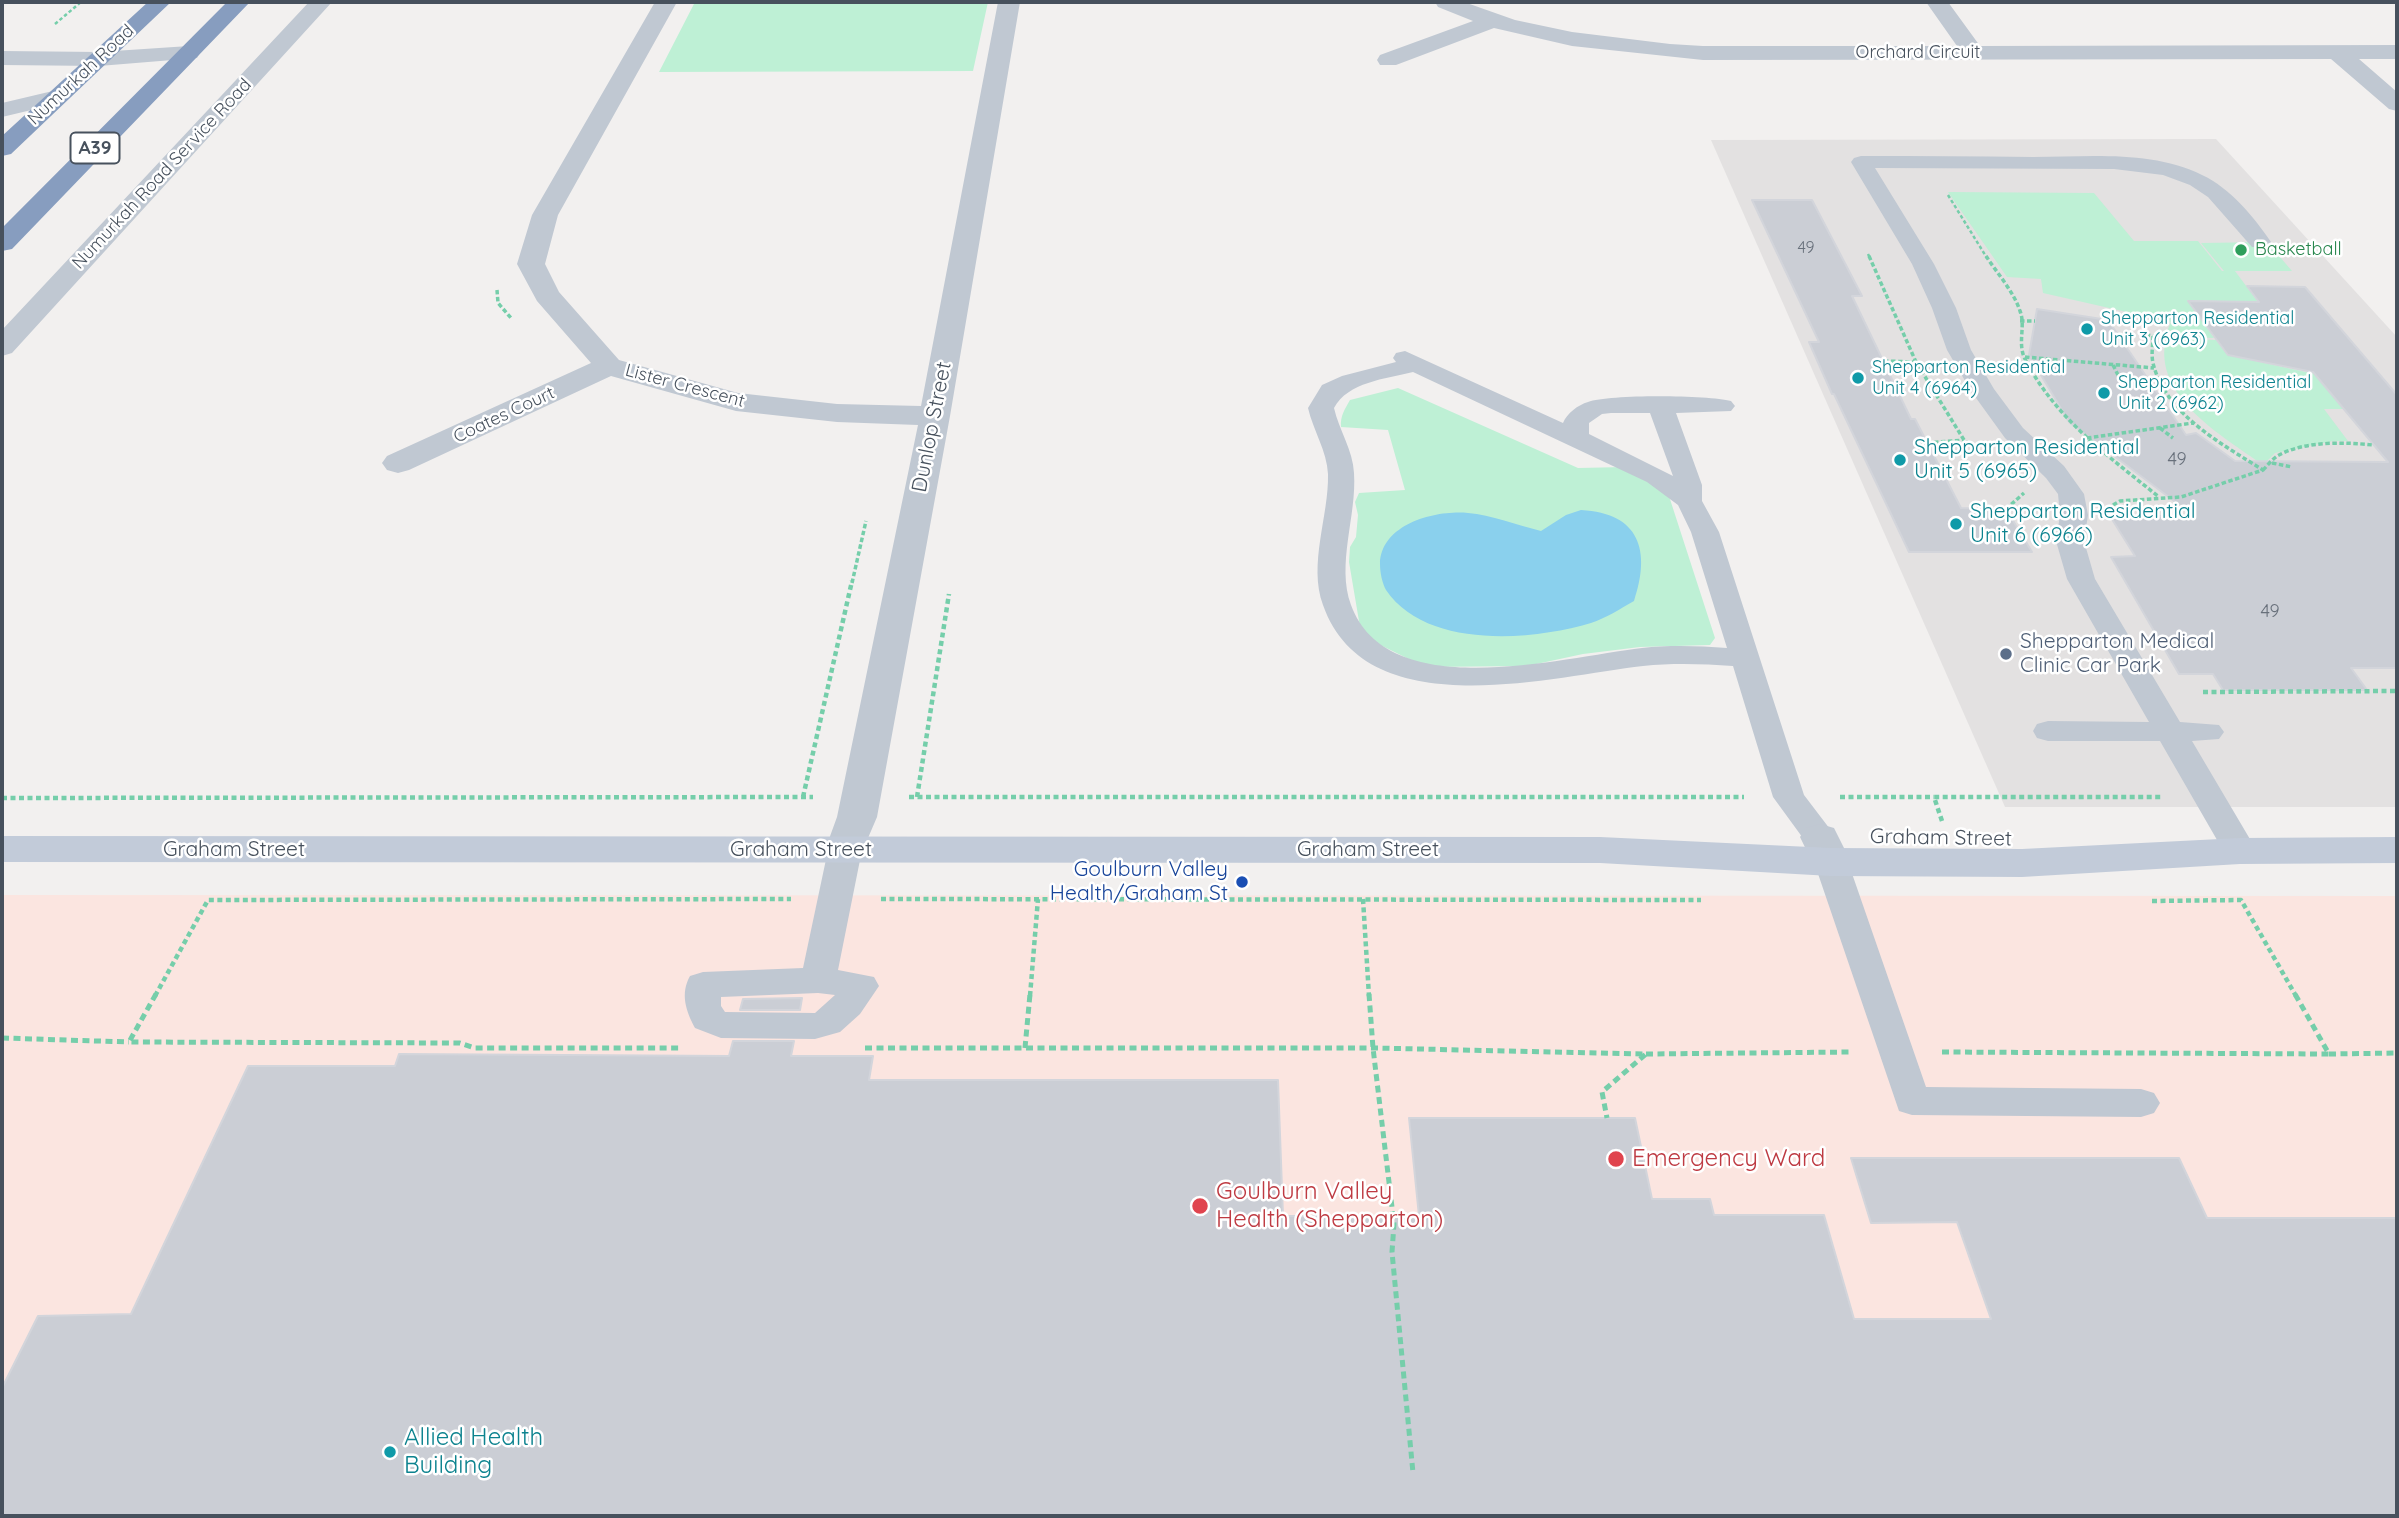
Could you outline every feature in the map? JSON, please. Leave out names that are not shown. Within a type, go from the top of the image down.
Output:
[{"type":"highway","name":"Numurkah Road","points":[[2,149],[160,2]]},
{"type":"highway","name":"A39","points":[[2,243],[239,2]]},
{"type":"street","name":"Numurkah Road Service Road","points":[[2,347],[321,2]]},
{"type":"street","name":"Lister Crescent","points":[[666,2],[545,215],[531,264],[547,295],[609,366],[736,402],[837,413],[934,416]]},
{"type":"street","name":"Dunlop Street","points":[[845,850],[860,797],[934,416],[1009,2]]},
{"type":"street","name":"Orchard Circuit","points":[[1446,2],[1493,21],[1613,46],[1703,53],[2397,52]]},
{"type":"street","points":[[1937,2],[1974,53]]},
{"type":"street","points":[[1388,60],[1493,21]]},
{"type":"street","points":[[2,51],[104,54]]},
{"type":"street","points":[[2338,52],[2397,104]]},
{"type":"street","points":[[2,58],[189,53]]},
{"type":"street","points":[[2,110],[57,97]]},
{"type":"street","name":"Coates Court","points":[[398,463],[609,366]]},
{"type":"street","name":"Graham Street","points":[[1825,849],[1948,837],[2240,851]]},
{"type":"street","name":"Graham Street","points":[[2,849],[1825,849],[2022,863],[2240,851],[2397,850]]},
{"type":"lane","points":[[2240,851],[2081,579],[2070,541],[2074,515],[2071,494],[2054,472],[2014,433],[1983,391],[1959,350],[1944,308],[1923,264],[1861,162],[2114,163],[2153,166],[2186,174],[2210,188],[2260,242]]},
{"type":"lane","points":[[1746,659],[1710,655],[1644,657],[1544,673],[1467,678],[1430,676],[1382,659],[1350,634],[1336,603],[1333,547],[1341,491],[1341,470],[1338,453],[1324,424],[1321,408],[1331,390],[1411,361],[1633,463],[1674,488],[1689,501],[1705,532],[1746,659],[1789,797],[1825,849],[1912,1101],[2141,1103]]},
{"type":"lane","points":[[1660,405],[1689,485],[1689,501]]},
{"type":"lane","points":[[1576,437],[1576,420],[1594,408],[1721,406]]},
{"type":"lane","points":[[2048,731],[2208,732]]},
{"type":"lane","points":[[818,980],[845,850]]},
{"type":"path","points":[[1947,194],[2021,312],[2020,342],[2024,357],[2054,405],[2086,438],[2160,497],[2181,497],[2263,470],[2278,456],[2333,444],[2357,442],[2374,445]]},
{"type":"path","points":[[497,290],[498,303],[514,321]]},
{"type":"path","points":[[2020,321],[2035,321]]},
{"type":"path","points":[[2139,333],[2153,336],[2154,368],[2180,411],[2263,470]]},
{"type":"path","points":[[2024,357],[2154,368]]},
{"type":"path","points":[[1884,361],[1916,362]]},
{"type":"path","points":[[2112,365],[2118,374]]},
{"type":"path","points":[[2086,438],[2194,423]]},
{"type":"path","points":[[2159,428],[2173,438]]},
{"type":"path","points":[[1927,443],[1964,440]]},
{"type":"path","points":[[2271,463],[2292,467]]},
{"type":"path","points":[[2007,509],[2025,492]]},
{"type":"path","points":[[2198,692],[2397,691]]},
{"type":"path","points":[[1934,797],[1948,837]]},
{"type":"path","points":[[2,798],[2207,797]]},
{"type":"path","points":[[1025,1048],[1038,899]]},
{"type":"path","points":[[1363,899],[1373,1048],[1394,1224],[1392,1252],[1413,1473]]},
{"type":"path","points":[[129,1042],[208,900],[1707,900]]},
{"type":"path","points":[[2143,901],[2241,900],[2329,1054]]},
{"type":"path","points":[[2,1038],[129,1042],[218,1040],[460,1043],[475,1048],[681,1048]]},
{"type":"path","points":[[859,1048],[1373,1048],[1646,1054],[2397,1053]]},
{"type":"path","points":[[1607,1118],[1602,1092],[1646,1054]]},
{"type":"shaded area","points":[[2216,139],[2397,337],[2397,807],[2005,807],[1711,140]]},
{"type":"shaded area","name":"Goulburn Valley Health (Shepparton)","points":[[2,895],[2397,896],[2397,1516],[2,1516]]},
{"type":"green space","points":[[695,2],[988,2],[973,71],[659,72]]},
{"type":"green space","points":[[1948,192],[2094,193],[2134,241],[2198,241],[2222,271],[2201,243],[2267,242],[2292,271],[2235,271],[2258,302],[2187,300],[2214,338],[2165,336],[2171,322],[2043,293],[2041,279],[2007,277]]},
{"type":"green space","points":[[2166,338],[2216,340],[2227,355],[2324,376],[2351,409],[2324,409],[2348,441],[2333,441],[2275,453],[2263,465],[2211,428],[2180,396],[2170,379],[2165,359]]},
{"type":"green space","points":[[1398,388],[1578,468],[1625,467],[1668,493],[1715,638],[1710,645],[1640,647],[1583,654],[1527,666],[1425,667],[1368,639],[1360,627],[1349,562],[1350,547],[1356,537],[1358,515],[1355,502],[1359,493],[1405,490],[1388,430],[1341,427],[1341,419],[1350,400]]},
{"type":"water","points":[[1581,510],[1617,518],[1636,538],[1640,551],[1639,583],[1634,601],[1597,621],[1539,634],[1481,635],[1453,631],[1426,623],[1404,609],[1383,584],[1380,564],[1383,550],[1400,529],[1412,522],[1440,514],[1468,513],[1541,531],[1566,515]]},
{"type":"building","points":[[1752,200],[1812,200],[1862,296],[1852,296],[1911,419],[1915,419],[1961,508],[2006,509],[2032,552],[1909,552],[1832,394],[1809,342],[1819,342]]},
{"type":"building","points":[[2247,286],[2305,287],[2397,395],[2397,668],[2351,668],[2367,690],[2223,690],[2213,674],[2179,674],[2111,557],[2135,556],[2110,516],[2194,516],[2069,422],[2029,355],[2037,309],[2108,320],[2186,435],[2196,433],[2235,461],[2388,462],[2313,372],[2228,355],[2188,301],[2259,302]]},
{"type":"building","points":[[802,998],[800,1010],[740,1010],[743,999]]},
{"type":"building","name":"Goulburn Valley Health (Shepparton)","points":[[733,1041],[794,1041],[791,1056],[873,1056],[869,1080],[1278,1080],[1283,1216],[1419,1216],[1409,1118],[1635,1118],[1652,1199],[1710,1199],[1714,1215],[1824,1215],[1854,1319],[1991,1319],[1957,1222],[1871,1223],[1851,1158],[2179,1158],[2207,1218],[2397,1218],[2397,1516],[2,1516],[2,1388],[38,1316],[131,1314],[248,1066],[395,1066],[399,1054],[729,1056]]},
{"type":"place","name":"Basketball","points":[[2241,250]]},
{"type":"place","name":"Shepparton Residential Unit 3 (6963)","points":[[2087,329]]},
{"type":"place","name":"Shepparton Residential Unit 4 (6964)","points":[[1858,378]]},
{"type":"place","name":"Shepparton Residential Unit 2 (6962)","points":[[2104,393]]},
{"type":"place","name":"Shepparton Residential Unit 5 (6965)","points":[[1900,460]]},
{"type":"place","name":"Shepparton Residential Unit 6 (6966)","points":[[1956,524]]},
{"type":"place","name":"Shepparton Medical Clinic Car Park","points":[[2006,654]]},
{"type":"place","name":"Goulburn Valley Health/Graham St","points":[[1242,882]]},
{"type":"place","name":"Emergency Ward","points":[[1616,1159]]},
{"type":"place","name":"Goulburn Valley Health (Shepparton)","points":[[1200,1206]]},
{"type":"place","name":"Allied Health Building","points":[[390,1452]]}]
